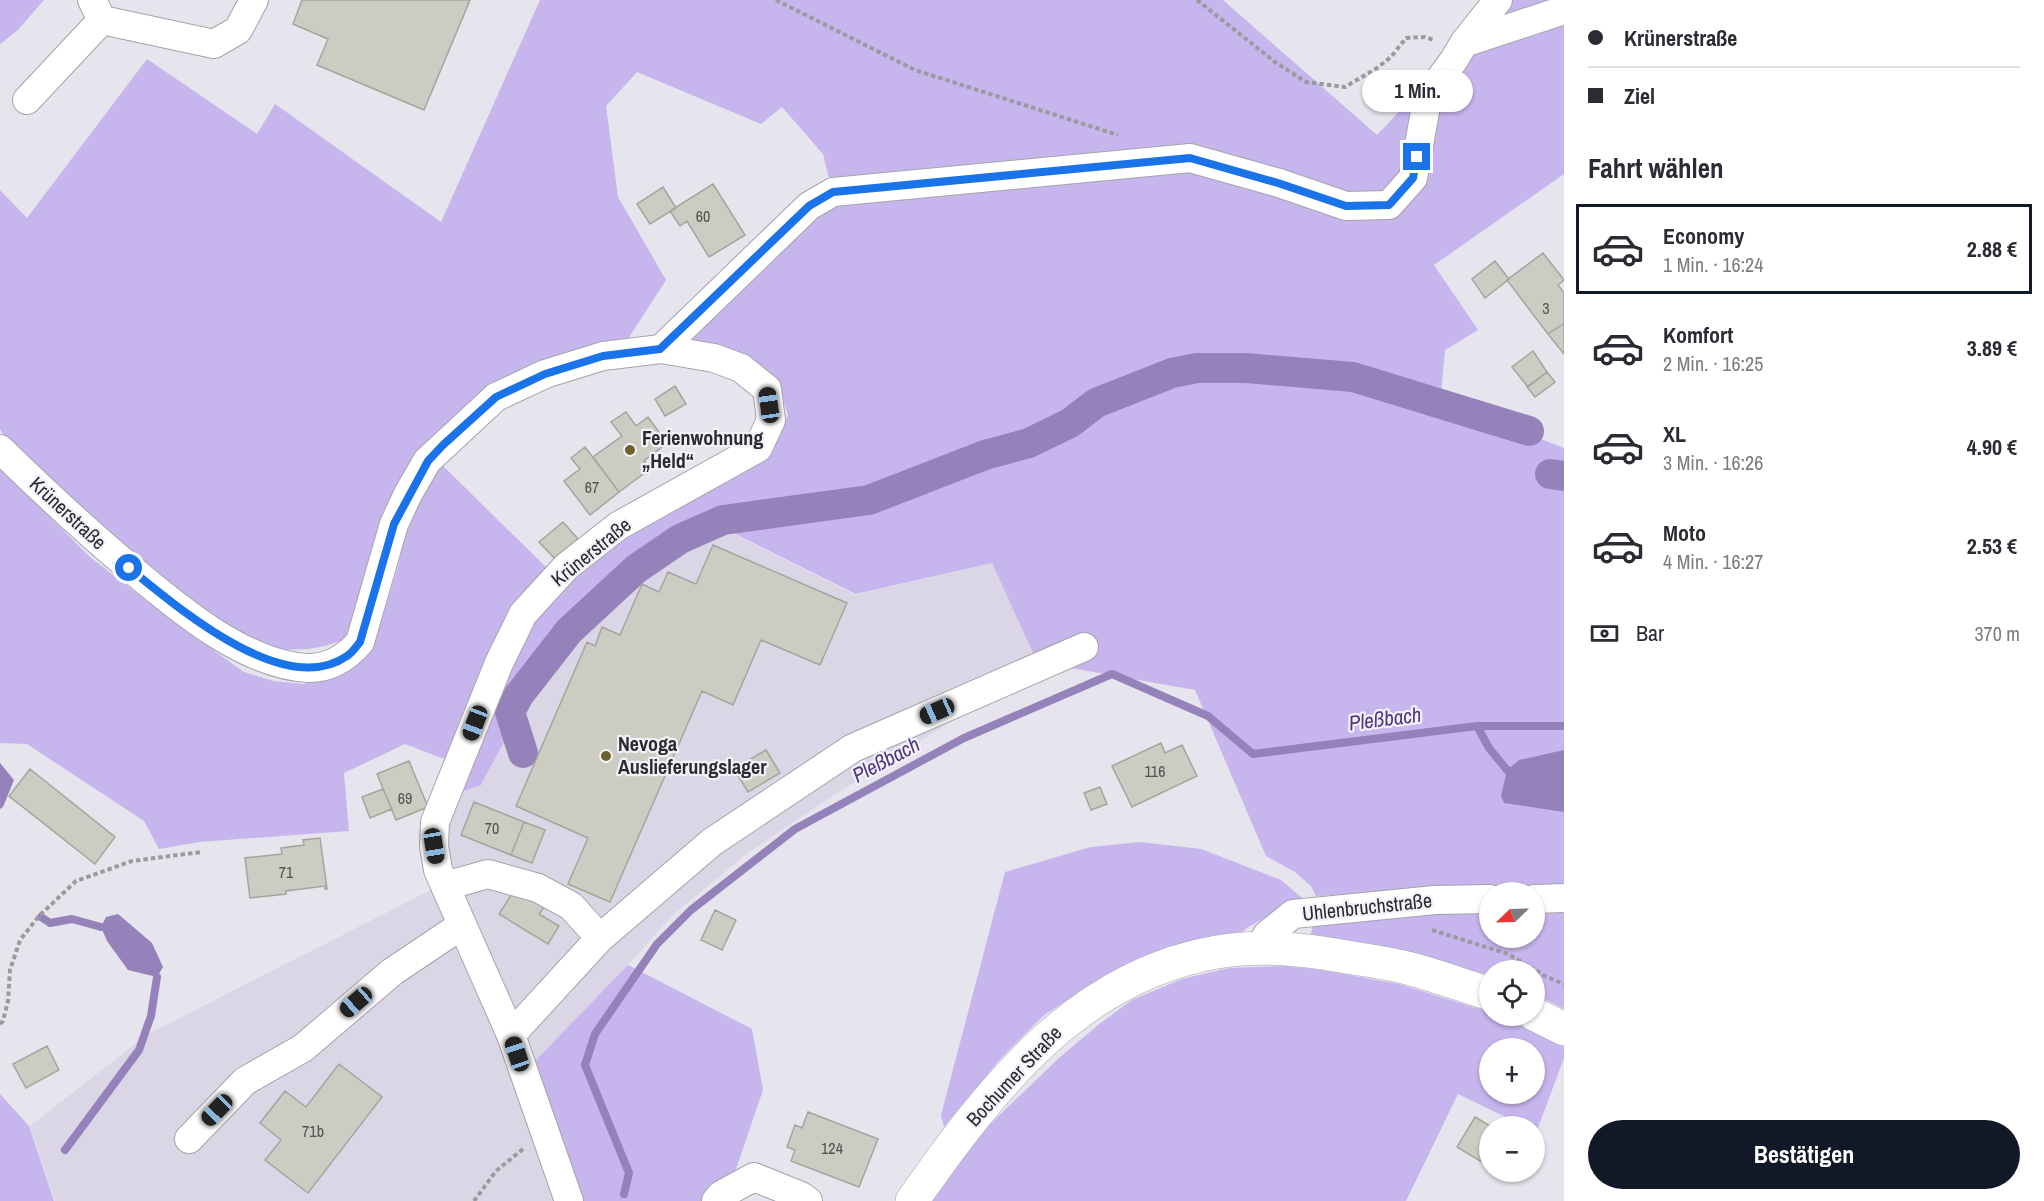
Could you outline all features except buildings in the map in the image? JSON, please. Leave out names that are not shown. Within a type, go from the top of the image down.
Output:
[{"type":"main road","name":"Bochumer Straße","points":[[912,1201],[951,1145],[1006,1080],[1042,1043],[1090,1003],[1146,972],[1176,961],[1219,952],[1260,949],[1325,953],[1410,968],[1479,990]]},
{"type":"main road","points":[[1545,1020],[1564,1029]]},
{"type":"street","points":[[27,100],[97,10],[214,44],[238,30],[254,0]]},
{"type":"street","points":[[660,349],[809,206],[833,192],[1190,158],[1278,183],[1346,206],[1389,205],[1413,178],[1428,95],[1498,0]]},
{"type":"street","points":[[1459,51],[1564,10]]},
{"type":"street","name":"Krünerstraße","points":[[0,449],[80,526],[179,609],[234,644],[266,658],[309,668],[331,664],[348,655],[360,642],[394,524],[428,461],[496,397],[545,374],[603,356],[660,349],[714,358],[741,368],[767,389],[771,420],[758,448],[618,526],[566,567],[524,614],[498,663],[435,822],[434,846],[438,870],[511,1035],[568,1201]]},
{"type":"street","points":[[511,1035],[600,938],[712,842],[853,748],[1084,647]]},
{"type":"street","points":[[444,886],[488,874],[538,888],[571,906],[600,938]]},
{"type":"street","points":[[1545,899],[1564,898]]},
{"type":"street","name":"Uhlenbruchstraße","points":[[1260,949],[1267,935],[1293,914],[1435,900],[1479,899]]},
{"type":"street","points":[[189,1138],[245,1081],[303,1048],[392,972],[462,925]]},
{"type":"street","points":[[716,1201],[721,1195],[754,1177],[808,1201]]},
{"type":"path","points":[[776,0],[915,70],[1124,137]]},
{"type":"path","points":[[1197,0],[1275,62],[1306,82],[1345,87],[1391,57],[1406,38],[1425,37],[1459,51]]},
{"type":"path","points":[[0,1024],[3,1021],[8,1001],[10,970],[20,940],[39,916],[76,881],[132,861],[201,852]]},
{"type":"path","points":[[1423,926],[1508,954],[1545,976],[1564,984]]},
{"type":"path","points":[[474,1201],[496,1170],[548,1141]]},
{"type":"shaded area","points":[[0,0],[44,0],[18,30],[0,44]]},
{"type":"shaded area","points":[[540,0],[1223,0],[1377,135],[1508,0],[1564,0],[1564,174],[1434,265],[1478,330],[1445,350],[1441,393],[1497,422],[1564,448],[1564,887],[1545,887],[1545,882],[1479,882],[1479,889],[1316,896],[1311,886],[1295,872],[1266,856],[1195,690],[1037,662],[992,563],[856,594],[728,530],[576,608],[481,785],[453,795],[527,622],[610,543],[758,459],[778,440],[788,415],[776,379],[757,362],[732,349],[710,346],[693,339],[695,327],[831,186],[823,154],[782,107],[761,124],[637,72],[606,106],[618,197],[666,280],[628,339],[594,344],[534,369],[469,407],[355,624],[343,640],[308,649],[284,650],[265,645],[239,633],[190,603],[94,526],[7,440],[0,429],[0,190],[27,218],[147,59],[257,134],[275,104],[441,222]]},
{"type":"shaded area","points":[[439,462],[549,570],[444,759],[405,744],[344,773],[349,831],[199,842],[159,849],[144,821],[27,744],[0,743],[0,467],[90,557],[175,623],[244,672],[273,681],[303,684],[342,675],[366,655],[384,613],[399,563],[403,533]]},
{"type":"shaded area","points":[[727,530],[856,595],[992,563],[1037,662],[941,728],[749,852],[674,914],[534,1062],[449,868],[443,830],[453,796],[482,784],[576,608]]},
{"type":"shaded area","points":[[1564,750],[1564,812],[1504,803],[1501,796],[1507,770],[1519,760]]},
{"type":"shaded area","points":[[0,763],[14,780],[3,807],[0,809]]},
{"type":"shaded area","points":[[1140,842],[1201,849],[1281,880],[1302,898],[1248,927],[1238,936],[1189,942],[1138,959],[1096,981],[1043,1016],[1000,1059],[944,1127],[941,1115],[1005,872],[1091,847]]},
{"type":"shaded area","points":[[435,888],[511,1065],[556,1201],[55,1201],[30,1126],[148,1034]]},
{"type":"shaded area","points":[[1564,908],[1564,1009],[1545,999],[1545,960],[1479,960],[1479,972],[1370,944],[1310,936],[1315,920],[1479,911],[1479,948],[1545,948],[1545,909]]},
{"type":"shaded area","points":[[118,914],[152,943],[163,967],[157,977],[128,970],[107,941],[101,927],[106,917]]},
{"type":"shaded area","points":[[628,965],[752,1029],[763,1090],[735,1172],[709,1190],[701,1201],[583,1201],[534,1062]]},
{"type":"shaded area","points":[[1285,966],[1399,984],[1479,1009],[1479,1026],[1521,1026],[1564,1045],[1564,1058],[1542,1116],[1503,1116],[1458,1094],[1406,1201],[930,1201],[985,1129],[1059,1058],[1132,1000],[1182,979],[1229,968]]},
{"type":"shaded area","points":[[0,1094],[29,1126],[54,1201],[0,1201]]},
{"type":"waterway","points":[[523,753],[510,712],[519,695],[569,631],[636,569],[680,539],[723,520],[869,500],[985,455],[1029,443],[1070,423],[1096,403],[1172,373],[1197,368],[1246,368],[1353,377],[1529,431]]},
{"type":"waterway","points":[[1550,474],[1564,476]]},
{"type":"waterway","name":"Pleßbach","points":[[624,1194],[629,1173],[585,1065],[595,1034],[657,944],[691,910],[795,829],[964,738],[1112,674],[1208,716],[1253,754],[1477,726],[1564,726]]},
{"type":"waterway","points":[[1477,726],[1489,748],[1507,770]]},
{"type":"waterway","points":[[41,917],[50,923],[72,919],[101,927]]},
{"type":"waterway","points":[[65,1150],[139,1050],[151,1016],[157,977]]},
{"type":"place","name":"Ferienwohnung „Held“","points":[[630,450]]},
{"type":"place","name":"Nevoga Auslieferungslager","points":[[606,756]]},
{"type":"route","points":[[129,568],[179,609],[234,644],[266,658],[287,664],[309,668],[331,664],[348,655],[360,642],[394,524],[408,494],[428,461],[459,430],[496,397],[545,374],[603,356],[660,349],[809,206],[833,192],[1190,158],[1278,183],[1346,206],[1389,205],[1413,178],[1417,157]]}]
